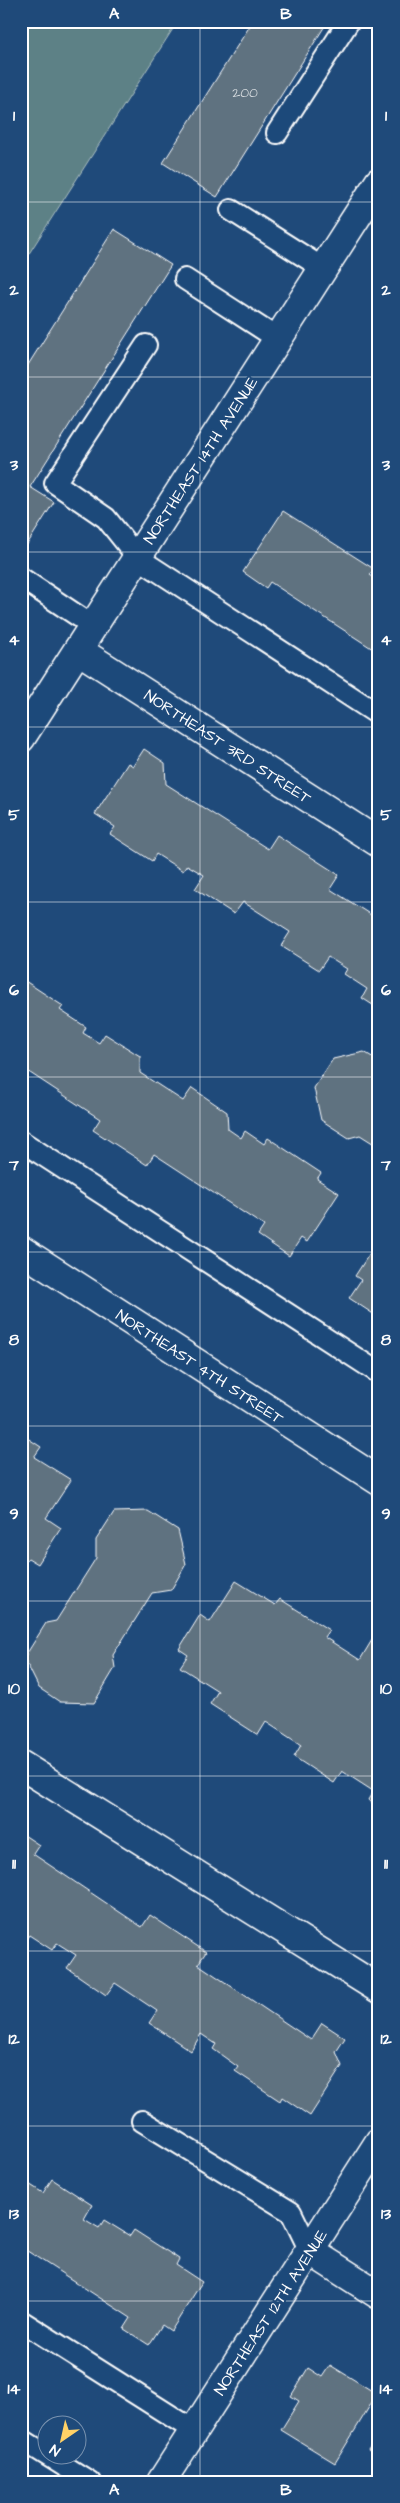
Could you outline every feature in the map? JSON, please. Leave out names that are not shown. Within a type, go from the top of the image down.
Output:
[{"type":"street","name":"NORTHEAST 14TH AVENUE","points":[[21,738],[278,339],[324,269],[374,199]]},
{"type":"street","name":"NORTHEAST 3RD STREET","points":[[78,650],[379,843]]},
{"type":"street","name":"NORTHEAST 4TH STREET","points":[[21,1250],[379,1481]]},
{"type":"street","points":[[21,1765],[379,1989]]},
{"type":"street","name":"NORTHEAST 12TH AVENUE","points":[[161,2482],[379,2142]]},
{"type":"street","points":[[310,2251],[379,2296]]},
{"type":"lane","points":[[277,133],[349,21]]},
{"type":"lane","points":[[231,210],[324,269]]},
{"type":"lane","points":[[185,279],[278,339]]},
{"type":"lane","points":[[146,346],[55,483],[106,518],[138,558],[379,715]]},
{"type":"lane","points":[[21,578],[93,626]]},
{"type":"lane","points":[[21,1141],[379,1373]]},
{"type":"lane","points":[[142,2121],[291,2212],[310,2251]]},
{"type":"lane","points":[[21,2320],[193,2430]]},
{"type":"lane","points":[[21,2439],[90,2482]]},
{"type":"green space","points":[[21,21],[178,21],[21,266]]},
{"type":"building","points":[[253,21],[328,21],[217,197],[163,163]]},
{"type":"building","points":[[114,229],[171,265],[30,487],[54,502],[21,554],[21,376]]},
{"type":"building","points":[[283,511],[374,569],[370,575],[379,581],[379,653],[270,582],[266,588],[243,572]]},
{"type":"building","points":[[144,749],[165,763],[166,784],[268,849],[277,835],[339,875],[330,889],[379,920],[379,1009],[362,998],[367,989],[344,974],[347,969],[328,957],[319,970],[281,946],[290,932],[243,902],[234,914],[195,889],[204,875],[187,865],[183,871],[156,854],[152,861],[110,834],[115,827],[95,814],[128,763],[133,766]]},
{"type":"building","points":[[22,979],[63,1006],[60,1010],[86,1027],[83,1033],[99,1043],[105,1034],[140,1056],[140,1073],[183,1101],[192,1088],[227,1112],[228,1129],[241,1138],[245,1131],[264,1144],[268,1138],[321,1173],[317,1179],[339,1193],[307,1242],[301,1238],[289,1256],[258,1235],[264,1226],[154,1154],[147,1165],[93,1130],[100,1119],[21,1067]]},
{"type":"building","points":[[364,1052],[379,1061],[379,1147],[360,1135],[349,1138],[321,1120],[314,1088],[333,1059]]},
{"type":"building","points":[[379,1239],[378,1317],[349,1298],[361,1280],[355,1276]]},
{"type":"building","points":[[21,1434],[41,1447],[34,1457],[71,1480],[46,1518],[61,1528],[38,1564],[28,1558],[21,1568]]},
{"type":"building","points":[[148,1511],[178,1530],[186,1564],[171,1590],[152,1593],[113,1655],[115,1668],[94,1703],[60,1702],[39,1688],[24,1658],[46,1623],[56,1621],[96,1558],[96,1540],[114,1512]]},
{"type":"building","points":[[236,1581],[275,1605],[280,1599],[329,1630],[324,1637],[360,1660],[372,1640],[375,1641],[379,1635],[379,1807],[368,1800],[373,1791],[342,1771],[334,1783],[294,1757],[301,1745],[266,1722],[258,1735],[210,1704],[218,1691],[180,1667],[188,1655],[179,1649],[200,1615],[210,1622]]},
{"type":"building","points":[[21,1833],[39,1845],[33,1854],[142,1927],[150,1915],[206,1952],[198,1964],[311,2040],[322,2023],[345,2038],[336,2052],[342,2066],[310,2116],[282,2097],[280,2101],[235,2071],[238,2067],[213,2049],[216,2044],[201,2034],[191,2051],[149,2023],[157,2011],[115,1983],[106,1995],[67,1968],[76,1955],[57,1943],[52,1950],[29,1935],[25,1941],[21,1938]]},
{"type":"building","points":[[21,2179],[43,2193],[52,2179],[92,2205],[84,2219],[99,2228],[104,2220],[130,2236],[134,2230],[179,2259],[176,2265],[202,2282],[171,2331],[162,2325],[149,2345],[124,2329],[131,2318],[21,2247]]},
{"type":"building","points":[[330,2365],[377,2394],[335,2463],[281,2430],[299,2401],[291,2396],[308,2368],[322,2377]]},
{"type":"building","points":[[379,2433],[379,2457],[368,2450]]}]
